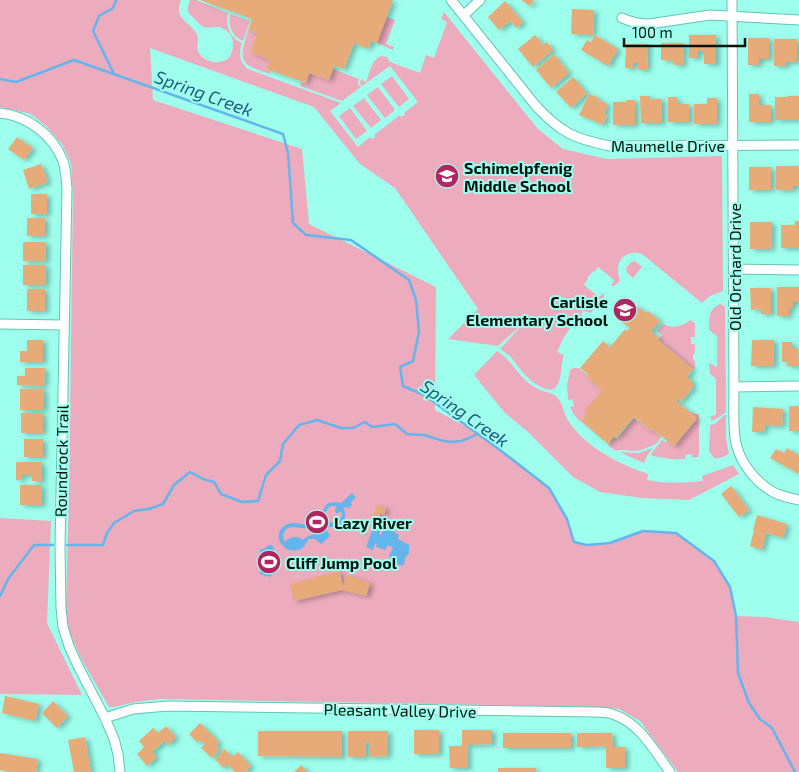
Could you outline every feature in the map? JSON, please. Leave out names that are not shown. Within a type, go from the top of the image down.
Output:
[{"type":"street","name":"Maumelle Drive","points":[[451,0],[536,106],[549,120],[574,137],[610,146],[799,145]]},
{"type":"street","points":[[464,15],[480,0]]},
{"type":"street","name":"Old Orchard Drive","points":[[732,0],[734,387],[736,440],[747,468],[759,482],[774,492],[799,500]]},
{"type":"street","points":[[622,18],[634,23],[649,24],[705,16],[799,20]]},
{"type":"street","name":"Roundrock Trail","points":[[0,113],[19,117],[40,130],[52,142],[66,172],[60,608],[69,646],[114,739],[120,772]]},
{"type":"street","points":[[734,269],[799,270]]},
{"type":"street","points":[[0,324],[64,325]]},
{"type":"street","points":[[734,387],[799,386]]},
{"type":"street","name":"Pleasant Valley Drive","points":[[105,718],[133,709],[168,706],[610,713],[632,723],[670,772]]},
{"type":"shaded area","points":[[0,0],[181,0],[179,12],[197,35],[199,53],[202,57],[215,62],[225,60],[231,54],[233,46],[232,37],[227,31],[219,27],[208,28],[202,26],[189,13],[188,6],[190,0],[196,0],[228,13],[229,31],[234,38],[242,43],[240,57],[245,66],[248,69],[341,103],[330,111],[358,147],[370,137],[372,139],[375,137],[374,135],[400,115],[401,117],[405,115],[404,113],[418,102],[390,66],[362,86],[360,84],[361,79],[366,82],[373,63],[381,56],[387,57],[390,62],[420,73],[426,55],[434,58],[447,22],[441,19],[444,12],[538,129],[563,149],[607,159],[722,156],[723,291],[710,296],[702,303],[642,254],[638,253],[630,253],[620,260],[618,274],[620,281],[614,286],[611,286],[614,280],[598,267],[587,278],[584,285],[599,297],[604,293],[604,297],[591,313],[583,311],[581,317],[585,320],[576,329],[572,325],[563,339],[557,352],[564,355],[559,382],[554,389],[550,390],[534,383],[523,373],[510,356],[500,349],[525,322],[498,346],[448,339],[478,309],[395,188],[360,164],[314,107],[150,48],[153,100],[302,149],[309,224],[436,287],[435,410],[467,427],[549,488],[567,519],[574,542],[587,545],[610,543],[643,531],[676,533],[714,561],[730,587],[736,616],[765,617],[799,622],[799,772],[678,772],[640,721],[619,709],[600,707],[161,699],[109,707],[82,660],[70,634],[66,613],[73,194],[71,163],[62,144],[46,126],[31,114],[0,107]]},
{"type":"shaded area","points":[[230,14],[250,21],[243,41],[231,30]]},
{"type":"shaded area","points":[[386,17],[395,20],[386,44],[394,47],[393,50],[377,43]]},
{"type":"shaded area","points":[[248,30],[257,33],[250,52],[270,60],[266,69],[271,71],[270,74],[252,67],[244,60],[243,49]]},
{"type":"shaded area","points":[[333,69],[359,79],[358,84],[361,87],[342,101],[300,86],[301,82],[306,83],[309,73],[329,80]]},
{"type":"shaded area","points":[[392,76],[409,99],[399,107],[381,84]]},
{"type":"shaded area","points":[[378,87],[395,110],[385,118],[367,95]]},
{"type":"shaded area","points":[[364,98],[381,120],[371,128],[353,106]]},
{"type":"shaded area","points":[[350,108],[367,131],[356,139],[339,116]]},
{"type":"shaded area","points":[[635,261],[642,267],[633,278],[627,273],[626,268],[631,262]]},
{"type":"shaded area","points":[[720,304],[725,306],[726,412],[711,421],[711,416],[716,415],[716,379],[710,374],[709,363],[717,367],[717,336],[709,330],[709,318],[713,309]]},
{"type":"shaded area","points":[[690,320],[695,323],[695,337],[691,337],[691,344],[695,344],[693,359],[695,361],[695,368],[693,369],[658,340],[662,335],[657,331],[663,324],[677,326]]},
{"type":"shaded area","points":[[497,351],[529,383],[557,397],[569,422],[585,440],[615,460],[648,474],[647,480],[675,483],[703,481],[702,476],[733,465],[739,474],[689,500],[642,498],[600,492],[573,477],[527,431],[505,413],[474,375]]},
{"type":"shaded area","points":[[579,368],[587,375],[586,377],[602,390],[585,411],[587,413],[580,422],[570,407],[574,406],[572,399],[568,400],[567,385],[570,370]]},
{"type":"shaded area","points":[[692,412],[699,414],[698,457],[693,458],[692,454],[685,455],[686,459],[652,456],[651,454],[662,440],[674,446],[697,419]]},
{"type":"shaded area","points":[[726,415],[726,439],[729,453],[726,456],[714,458],[709,451],[710,425],[715,424]]},
{"type":"shaded area","points":[[634,418],[661,436],[659,441],[641,450],[616,451],[608,444],[614,437],[617,439]]},
{"type":"shaded area","points":[[653,448],[644,463],[619,452],[639,453]]},
{"type":"shaded area","points":[[0,518],[51,521],[47,623],[82,695],[0,694]]},
{"type":"water","name":"Lazy River","points":[[352,493],[356,497],[351,502],[352,505],[349,508],[343,507],[345,516],[342,524],[328,527],[327,531],[330,536],[321,544],[315,539],[309,539],[303,547],[297,550],[286,549],[282,545],[279,536],[280,531],[287,524],[312,523],[316,521],[327,504],[341,503]],"holes":[[[337,506],[336,513],[341,511],[342,515],[340,520],[324,524],[316,533],[303,540],[293,537],[284,542],[283,535],[288,528],[314,527],[320,523],[328,508]]]},
{"type":"water","points":[[375,522],[383,524],[379,534],[381,535],[385,525],[394,528],[393,531],[399,535],[398,539],[409,545],[409,553],[405,558],[404,565],[399,565],[391,560],[389,555],[393,549],[391,546],[387,546],[385,550],[376,547],[377,544],[375,544],[373,550],[366,547]]},
{"type":"water","name":"Cliff Jump Pool","points":[[272,545],[274,548],[273,553],[279,558],[278,563],[273,567],[274,573],[270,577],[260,574],[260,549],[264,549]]},
{"type":"building","points":[[200,0],[393,0],[377,43],[371,41],[368,49],[354,43],[344,69],[334,66],[329,80],[309,73],[306,83],[266,69],[270,60],[250,52],[257,33],[248,30],[252,19]]},
{"type":"building","points":[[521,0],[534,0],[530,6]]},
{"type":"building","points":[[505,1],[523,22],[517,28],[510,21],[499,30],[488,17]]},
{"type":"building","points":[[572,9],[594,10],[593,35],[571,34]]},
{"type":"building","points":[[535,35],[543,45],[547,42],[553,50],[533,67],[518,49]]},
{"type":"building","points":[[595,35],[618,49],[608,66],[581,50],[587,40],[591,42]]},
{"type":"building","points":[[689,35],[716,35],[716,64],[704,64],[704,51],[698,51],[698,58],[689,58]]},
{"type":"building","points":[[748,38],[769,38],[769,59],[759,59],[759,65],[748,65]]},
{"type":"building","points":[[774,39],[797,39],[797,62],[786,62],[786,66],[774,66]]},
{"type":"building","points":[[661,43],[684,43],[683,65],[674,65],[674,61],[661,60]]},
{"type":"building","points":[[626,44],[648,44],[647,70],[638,70],[638,63],[633,63],[633,69],[625,68]]},
{"type":"building","points":[[554,54],[569,73],[551,88],[536,70]]},
{"type":"building","points":[[573,77],[587,93],[571,108],[556,92]]},
{"type":"building","points":[[589,94],[608,104],[604,114],[607,115],[603,125],[579,115]]},
{"type":"building","points":[[749,94],[759,94],[759,105],[771,105],[771,122],[749,122]]},
{"type":"building","points":[[640,96],[650,96],[650,99],[662,99],[662,123],[641,123]]},
{"type":"building","points":[[799,96],[799,120],[775,120],[775,97]]},
{"type":"building","points":[[668,97],[677,97],[677,104],[689,104],[689,122],[668,122]]},
{"type":"building","points":[[707,98],[717,98],[717,124],[694,124],[694,104],[707,104]]},
{"type":"building","points":[[626,100],[635,100],[635,125],[613,125],[613,102],[626,102]]},
{"type":"building","points":[[17,137],[33,148],[24,160],[8,149]]},
{"type":"building","points":[[41,164],[48,182],[29,189],[23,170]]},
{"type":"building","points":[[776,166],[799,166],[799,186],[793,186],[793,190],[776,190]]},
{"type":"building","points":[[749,167],[771,167],[771,190],[749,190]]},
{"type":"building","points":[[31,194],[47,194],[47,214],[31,214]]},
{"type":"building","points":[[27,218],[45,218],[45,236],[27,236]]},
{"type":"building","points":[[795,221],[799,221],[799,248],[781,248],[781,225],[795,225]]},
{"type":"building","points":[[750,222],[772,222],[771,249],[750,249]]},
{"type":"building","points":[[23,242],[46,242],[46,261],[23,261]]},
{"type":"building","points":[[23,265],[46,265],[46,285],[23,285]]},
{"type":"building","points":[[777,287],[799,287],[799,302],[793,302],[793,308],[789,308],[789,316],[777,316]]},
{"type":"building","points":[[750,288],[771,288],[771,314],[761,314],[761,309],[751,310]]},
{"type":"building","points":[[27,289],[45,289],[45,311],[27,311]]},
{"type":"building","points":[[634,304],[646,313],[648,311],[660,321],[651,331],[659,338],[658,340],[693,369],[687,377],[693,381],[691,383],[694,386],[681,402],[678,399],[676,401],[697,418],[674,446],[634,417],[616,438],[614,436],[608,444],[581,421],[587,413],[584,411],[602,390],[586,377],[588,374],[580,368],[603,341],[610,347],[625,329],[627,331],[630,328],[620,321]]},
{"type":"building","points":[[27,340],[43,340],[43,362],[20,362],[20,351],[27,351]]},
{"type":"building","points":[[752,340],[774,340],[774,366],[751,366]]},
{"type":"building","points":[[782,342],[792,342],[792,348],[798,348],[799,366],[787,366],[787,362],[782,362]]},
{"type":"building","points":[[25,368],[45,368],[44,386],[17,385],[17,376],[25,376]]},
{"type":"building","points":[[20,389],[44,389],[44,410],[20,410]]},
{"type":"building","points":[[789,406],[799,406],[799,431],[789,431]]},
{"type":"building","points":[[753,407],[783,409],[782,426],[765,425],[764,432],[752,432]]},
{"type":"building","points":[[21,413],[43,413],[43,433],[21,433]]},
{"type":"building","points":[[24,439],[43,439],[43,457],[24,457]]},
{"type":"building","points":[[787,448],[799,455],[799,474],[770,458],[776,449],[784,453]]},
{"type":"building","points":[[16,462],[42,462],[42,481],[32,481],[32,475],[22,475],[22,480],[16,480]]},
{"type":"building","points":[[20,485],[42,485],[42,505],[20,505]]},
{"type":"building","points":[[731,486],[749,510],[739,517],[721,494]]},
{"type":"building","points":[[377,505],[386,508],[384,515],[380,513],[375,518],[373,517]]},
{"type":"building","points":[[757,515],[787,524],[783,538],[766,533],[762,550],[750,546]]},
{"type":"building","points":[[339,571],[343,586],[346,575],[370,583],[366,596],[342,590],[294,601],[290,584]]},
{"type":"building","points":[[5,696],[39,704],[35,721],[2,713]]},
{"type":"building","points":[[53,701],[68,716],[57,728],[42,713]]},
{"type":"building","points":[[200,723],[219,742],[216,746],[220,749],[212,758],[201,748],[205,744],[200,740],[198,743],[189,734]]},
{"type":"building","points":[[166,726],[176,737],[168,745],[164,741],[152,752],[157,757],[147,766],[137,754],[144,747],[139,741],[153,728],[158,733]]},
{"type":"building","points":[[414,730],[439,730],[439,754],[414,754]]},
{"type":"building","points":[[462,730],[492,730],[492,744],[467,745],[468,768],[450,768],[449,746],[462,746]]},
{"type":"building","points":[[258,731],[342,731],[342,757],[258,756]]},
{"type":"building","points":[[348,731],[388,731],[388,756],[369,757],[369,743],[366,743],[366,757],[348,757]]},
{"type":"building","points":[[503,733],[571,733],[571,748],[503,748]]},
{"type":"building","points":[[577,733],[612,733],[613,747],[625,747],[625,768],[606,768],[606,746],[577,747]]},
{"type":"building","points":[[85,737],[91,772],[74,772],[68,740]]},
{"type":"building","points":[[225,749],[232,757],[238,752],[251,766],[246,771],[248,772],[235,772],[227,764],[223,768],[215,759]]},
{"type":"building","points":[[0,753],[38,759],[36,772],[0,770]]},
{"type":"building","points":[[301,765],[308,772],[294,772]]},
{"type":"building","points":[[498,768],[536,768],[536,772],[498,772]]},
{"type":"waterway","points":[[114,74],[93,31],[99,16],[113,8],[116,0]]},
{"type":"waterway","name":"Spring Creek","points":[[0,79],[16,82],[74,60],[283,134],[288,153],[293,223],[306,235],[351,240],[409,280],[416,300],[419,332],[413,361],[400,367],[403,386],[424,395],[549,488],[567,519],[574,542],[587,545],[610,543],[643,531],[676,533],[714,561],[730,587],[736,616],[738,673],[749,703],[760,719],[772,728],[795,772]]},
{"type":"waterway","points":[[67,545],[103,545],[107,533],[114,523],[134,511],[149,509],[163,504],[174,485],[190,472],[214,482],[221,494],[242,502],[258,501],[266,475],[280,461],[283,444],[299,425],[317,420],[341,428],[353,428],[365,422],[372,427],[395,424],[407,434],[424,435],[450,442],[461,441],[477,434]]},
{"type":"waterway","points":[[0,596],[8,579],[34,545],[53,545]]},
{"type":"place","name":"Schimelpfenig Middle School","points":[[447,176]]},
{"type":"place","name":"Carlisle Elementary School","points":[[625,310]]},
{"type":"place","name":"Lazy River","points":[[317,522]]},
{"type":"place","name":"Cliff Jump Pool","points":[[269,562]]}]
